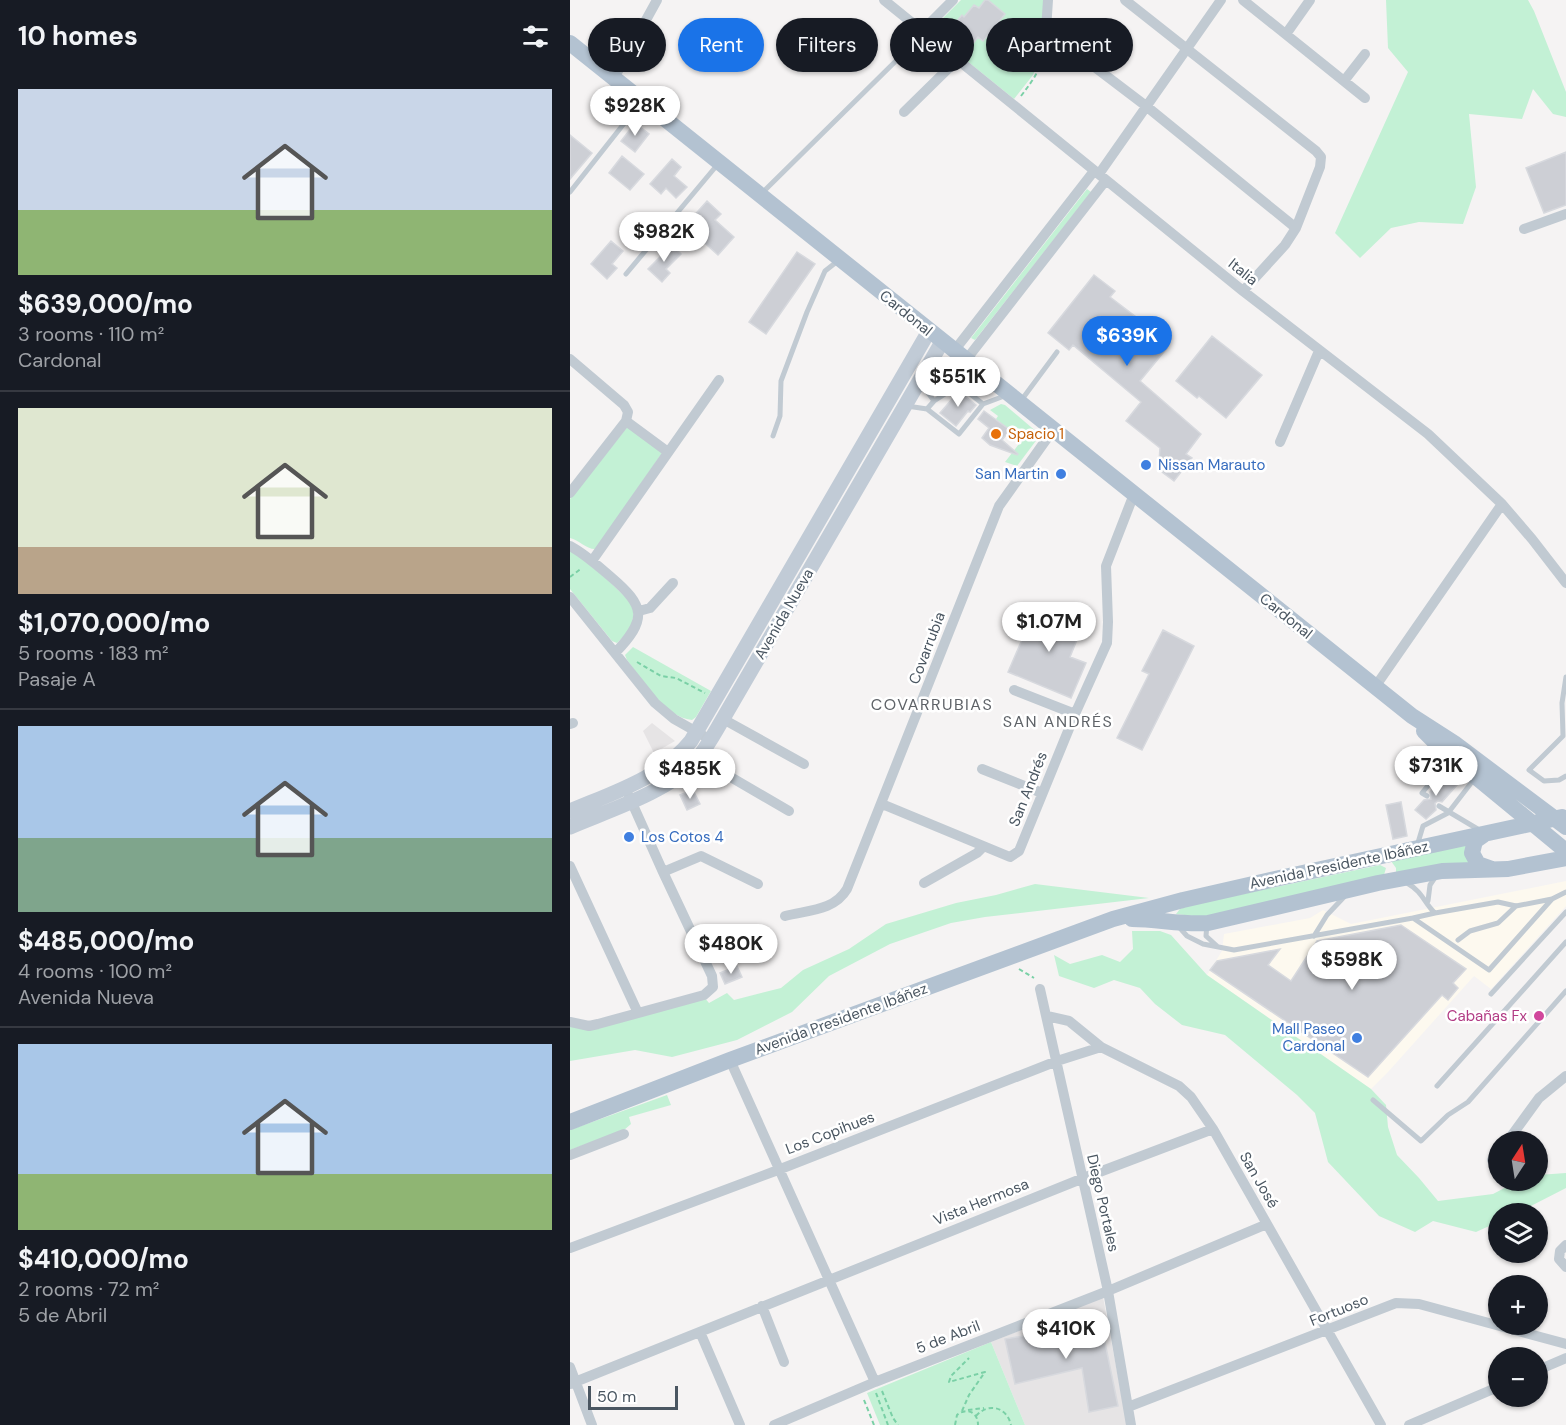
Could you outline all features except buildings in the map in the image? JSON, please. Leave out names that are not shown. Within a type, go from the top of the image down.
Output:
[{"type":"main road","name":"Cardonal","points":[[570,43],[1412,716],[1454,743],[1524,795],[1563,817]]},
{"type":"main road","name":"Cardonal","points":[[1412,716],[1451,756],[1566,851]]},
{"type":"main road","name":"Avenida Presidente Ibáñez","points":[[570,1122],[730,1060],[1113,919],[1183,900],[1563,817]]},
{"type":"main road","points":[[1485,834],[1475,841],[1472,853],[1478,864],[1493,870]]},
{"type":"main road","points":[[1375,857],[1388,861],[1391,868],[1386,880],[1378,884]]},
{"type":"main road","name":"Avenida Presidente Ibáñez","points":[[1113,919],[1208,923],[1356,888],[1442,871],[1493,870],[1531,866],[1566,858]]},
{"type":"main road","points":[[1176,923],[1172,917],[1172,910],[1183,900]]},
{"type":"street","points":[[614,78],[657,0]]},
{"type":"street","name":"Italia","points":[[884,0],[906,18]]},
{"type":"street","points":[[935,18],[953,0]]},
{"type":"street","points":[[1047,18],[1048,0]]},
{"type":"street","points":[[1125,0],[1321,157],[1320,167],[1296,228],[1285,245],[1243,291]]},
{"type":"street","points":[[951,348],[1100,175],[1221,0]]},
{"type":"street","points":[[1243,0],[1365,98]]},
{"type":"street","points":[[1286,34],[1310,0]]},
{"type":"street","points":[[1344,81],[1365,54]]},
{"type":"street","points":[[904,112],[945,72]]},
{"type":"street","name":"Italia","points":[[972,72],[1243,291],[1428,434],[1502,504],[1565,581]]},
{"type":"street","points":[[1101,72],[1296,228]]},
{"type":"street","points":[[1524,229],[1566,214]]},
{"type":"street","name":"Avenida Nueva","points":[[570,811],[670,782],[698,758],[711,740],[920,381],[951,348]]},
{"type":"street","name":"Avenida Nueva","points":[[570,827],[629,794],[684,750],[697,732],[855,459],[951,348]]},
{"type":"street","points":[[1280,442],[1319,351]]},
{"type":"street","points":[[570,359],[624,405],[628,412],[626,421],[570,493]]},
{"type":"street","points":[[592,561],[719,380]]},
{"type":"street","points":[[626,421],[668,452]]},
{"type":"street","name":"Covarrubia","points":[[785,916],[831,906],[841,900],[882,804],[999,506],[1053,430]]},
{"type":"street","points":[[855,459],[869,468]]},
{"type":"street","name":"San Andrés","points":[[882,804],[1010,857],[1019,851],[1075,714],[1107,643],[1106,566],[1134,494]]},
{"type":"street","points":[[1375,687],[1502,504]]},
{"type":"street","points":[[570,546],[592,561],[628,592],[636,602],[639,610],[636,626],[616,651]]},
{"type":"street","points":[[639,610],[650,608],[674,583]]},
{"type":"street","points":[[779,590],[793,598]]},
{"type":"street","points":[[570,597],[616,651],[655,703],[674,719],[711,740]]},
{"type":"street","points":[[1014,690],[1075,714]]},
{"type":"street","points":[[723,718],[804,764]]},
{"type":"street","points":[[698,758],[789,811]]},
{"type":"street","points":[[982,769],[1042,793]]},
{"type":"street","points":[[570,1022],[589,1026],[704,995],[712,987],[712,976],[629,794]]},
{"type":"street","points":[[924,883],[977,853],[983,847]]},
{"type":"street","points":[[663,872],[701,856],[758,884]]},
{"type":"street","points":[[570,866],[638,1013]]},
{"type":"street","name":"Diego Portales","points":[[1040,989],[1108,1291],[1131,1425]]},
{"type":"street","name":"San José","points":[[1047,1016],[1069,1021],[1101,1047],[1179,1086],[1191,1097],[1213,1129],[1381,1425]]},
{"type":"street","name":"Los Copihues","points":[[570,1248],[1057,1061],[1101,1047]]},
{"type":"street","points":[[730,1060],[875,1382]]},
{"type":"street","points":[[1514,1131],[1539,1098],[1566,1076]]},
{"type":"street","name":"Vista Hermosa","points":[[573,1383],[1081,1179],[1213,1129]]},
{"type":"street","points":[[570,1155],[624,1134]]},
{"type":"street","name":"5 de Abril","points":[[774,1425],[1268,1224]]},
{"type":"street","points":[[1566,1245],[1560,1251],[1559,1259],[1566,1267]]},
{"type":"street","name":"Fortuoso","points":[[1128,1407],[1396,1303],[1419,1304],[1566,1344]]},
{"type":"street","points":[[762,1306],[784,1362]]},
{"type":"street","points":[[700,1332],[740,1425]]},
{"type":"street","points":[[1548,1366],[1566,1358]]},
{"type":"street","points":[[570,1367],[573,1383],[592,1425]]},
{"type":"street","points":[[1409,1425],[1488,1391]]},
{"type":"lane","points":[[759,195],[890,67]]},
{"type":"lane","points":[[570,192],[642,101]]},
{"type":"lane","points":[[626,274],[719,162]]},
{"type":"lane","points":[[773,436],[780,416],[781,381],[825,272],[840,259]]},
{"type":"lane","points":[[951,348],[959,385],[983,404]]},
{"type":"lane","points":[[905,406],[927,409],[959,434],[983,404],[1014,399],[1058,352]]},
{"type":"lane","points":[[920,381],[934,401]]},
{"type":"lane","points":[[927,409],[934,401],[959,385]]},
{"type":"lane","points":[[1566,676],[1562,703],[1563,736],[1529,770],[1544,781],[1559,780],[1566,776]]},
{"type":"lane","points":[[1427,796],[1422,793],[1451,756]]},
{"type":"lane","points":[[1417,848],[1423,826],[1448,813],[1476,776]]},
{"type":"lane","points":[[1439,806],[1485,834]]},
{"type":"lane","points":[[1430,909],[1428,897],[1430,885],[1442,871]]},
{"type":"lane","points":[[1397,880],[1417,889],[1435,914]]},
{"type":"lane","points":[[1314,936],[1337,903],[1356,888]]},
{"type":"lane","points":[[1176,923],[1194,940],[1220,949],[1244,950],[1498,902],[1516,906],[1552,899],[1566,892]]},
{"type":"lane","points":[[1413,918],[1489,970],[1552,899]]},
{"type":"lane","points":[[1458,940],[1470,931],[1498,923],[1516,906]]},
{"type":"lane","points":[[1491,994],[1566,912]]},
{"type":"lane","points":[[1208,923],[1206,936],[1220,949]]},
{"type":"lane","points":[[1437,1086],[1566,942]]},
{"type":"lane","points":[[1373,1100],[1421,1141],[1448,1115],[1468,1102],[1566,991]]},
{"type":"path","points":[[1013,105],[1038,72]]},
{"type":"path","points":[[570,577],[592,561]]},
{"type":"path","points":[[616,651],[661,676],[676,678],[710,696]]},
{"type":"path","points":[[1014,968],[1030,974],[1037,981],[1040,989]]},
{"type":"path","points":[[964,1411],[969,1395],[985,1372],[951,1382],[949,1380],[965,1361],[982,1348],[979,1341]]},
{"type":"path","points":[[875,1382],[874,1389],[888,1425]]},
{"type":"path","points":[[875,1382],[880,1386],[892,1418],[898,1425]]},
{"type":"path","points":[[860,1389],[874,1425]]},
{"type":"path","points":[[976,1416],[986,1408]]},
{"type":"path","points":[[955,1425],[956,1417],[964,1411],[986,1408],[997,1408],[1004,1412],[1011,1425]]},
{"type":"path","points":[[964,1411],[976,1416],[978,1425]]},
{"type":"shaded area","points":[[652,723],[675,741],[654,753],[643,731]]},
{"type":"shaded area","points":[[1566,881],[1566,906],[1491,989],[1474,976],[1371,1089],[1207,975],[1222,951],[1224,934],[1310,918],[1323,910],[1351,924]]},
{"type":"shaded area","points":[[1103,1297],[1127,1425],[1025,1425],[991,1342]]},
{"type":"green space","points":[[961,0],[1045,0],[1043,18],[986,18],[986,72],[1034,72],[1014,99],[974,67],[974,18],[943,18]]},
{"type":"green space","points":[[1386,0],[1528,0],[1566,92],[1566,117],[1553,114],[1533,89],[1522,119],[1469,114],[1476,187],[1463,224],[1419,222],[1391,228],[1360,258],[1335,233],[1408,72],[1388,48]]},
{"type":"green space","points":[[1087,189],[1091,192],[975,340],[971,338]]},
{"type":"green space","points":[[942,359],[950,361],[954,366],[955,376],[948,385],[931,390],[926,383]]},
{"type":"green space","points":[[1001,404],[1038,433],[1038,438],[1017,466],[1005,462],[1022,440],[996,419],[998,416],[990,410]]},
{"type":"green space","points":[[628,426],[662,453],[596,549],[589,548],[570,538],[570,499]]},
{"type":"green space","points":[[570,548],[580,554],[635,606],[631,629],[617,643],[612,641],[570,589]]},
{"type":"green space","points":[[633,647],[711,691],[696,717],[692,720],[682,717],[663,705],[627,660],[625,655]]},
{"type":"green space","points":[[1466,842],[1470,864],[1396,874],[1396,868],[1391,861]]},
{"type":"green space","points":[[1380,865],[1386,868],[1384,875],[1202,917],[1176,914],[1180,909],[1191,905]]},
{"type":"green space","points":[[1035,884],[1149,898],[951,923],[890,944],[829,976],[792,1012],[737,1040],[672,1057],[635,1050],[570,1061],[570,1026],[704,997],[709,1003],[727,993],[734,1000],[781,988],[803,970],[849,949],[886,924],[956,903]]},
{"type":"green space","points":[[1132,931],[1160,931],[1171,935],[1207,975],[1371,1089],[1386,1105],[1388,1127],[1397,1155],[1438,1201],[1493,1194],[1499,1191],[1548,1191],[1548,1174],[1566,1173],[1566,1188],[1537,1203],[1488,1203],[1488,1227],[1476,1232],[1433,1221],[1415,1232],[1379,1216],[1328,1162],[1315,1113],[1297,1095],[1225,1035],[1182,1025],[1155,1004],[1140,988],[1114,980],[1094,988],[1059,976],[1054,955],[1070,964],[1102,955],[1120,962],[1133,949]]},
{"type":"green space","points":[[667,1095],[671,1105],[629,1117],[631,1124],[624,1130],[570,1150],[570,1130]]},
{"type":"green space","points":[[991,1342],[1025,1425],[880,1425],[867,1393]]},
{"type":"place","name":"Spacio 1","points":[[996,434]]},
{"type":"place","name":"Nissan Marauto","points":[[1146,465]]},
{"type":"place","name":"San Martin","points":[[1061,474]]},
{"type":"place","name":"Los Cotos 4","points":[[629,837]]},
{"type":"place","name":"Cabañas Fx","points":[[1539,1016]]},
{"type":"place","name":"Mall Paseo Cardonal","points":[[1357,1038]]},
{"type":"district","name":"COVARRUBIAS","points":[[932,704]]},
{"type":"district","name":"SAN ANDRÉS","points":[[1058,721]]}]
